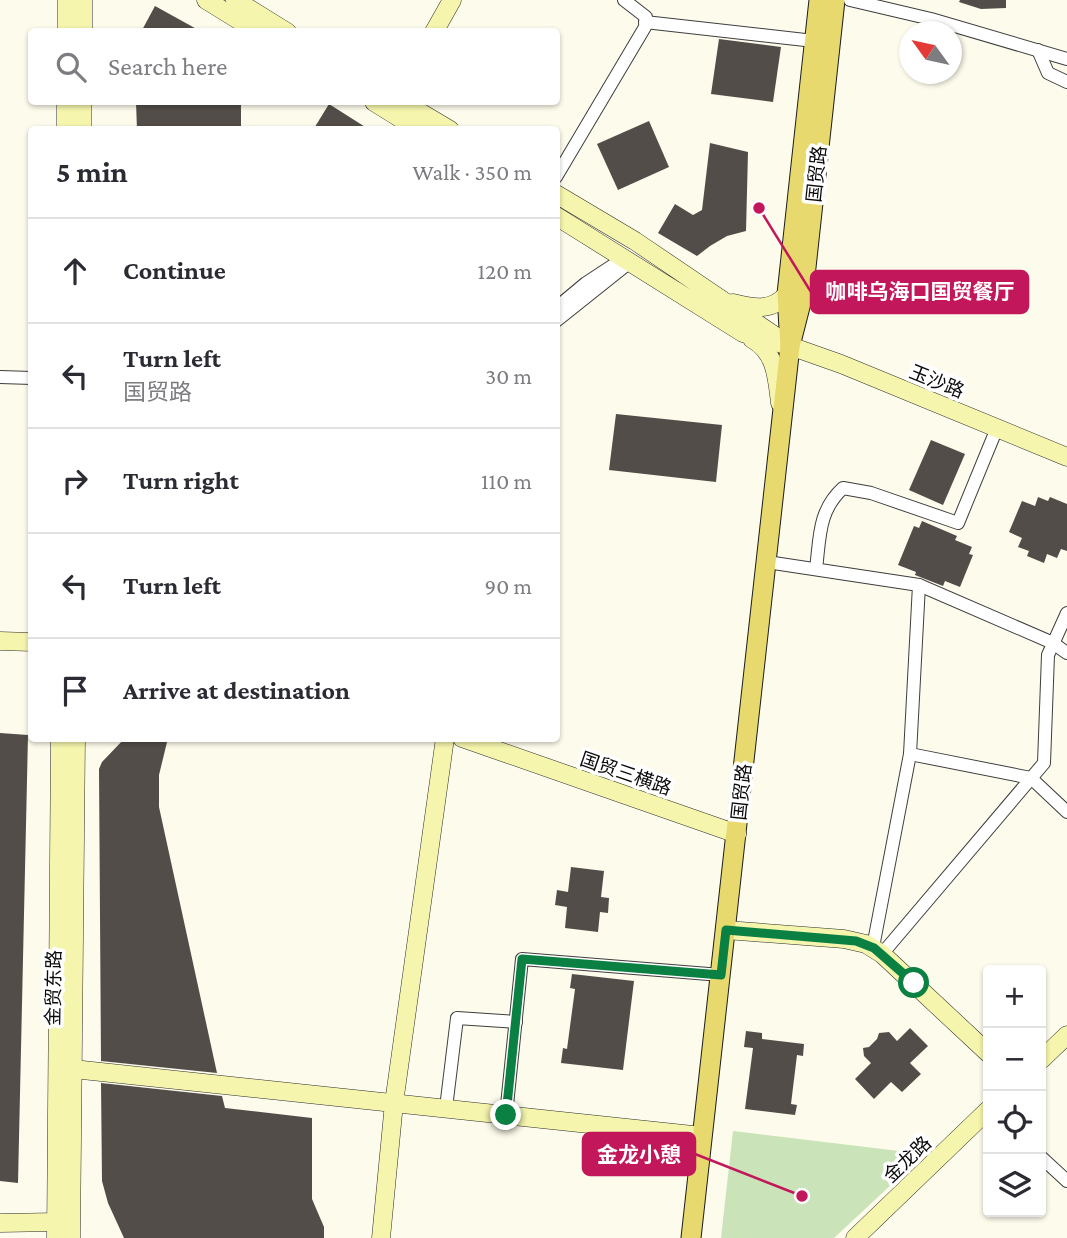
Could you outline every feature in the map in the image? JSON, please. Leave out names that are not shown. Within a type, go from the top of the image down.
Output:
[{"type":"main road","points":[[67,0],[67,28]]},
{"type":"main road","points":[[83,0],[83,28]]},
{"type":"main road","points":[[206,0],[252,28]]},
{"type":"main road","points":[[235,0],[281,28]]},
{"type":"main road","points":[[436,28],[452,0]]},
{"type":"main road","name":"国贸路","points":[[691,1238],[783,417],[819,0]]},
{"type":"main road","name":"国贸路","points":[[795,294],[835,0]]},
{"type":"main road","points":[[66,105],[66,126]]},
{"type":"main road","points":[[82,105],[82,126]]},
{"type":"main road","points":[[390,105],[414,126]]},
{"type":"main road","points":[[391,105],[441,126]]},
{"type":"main road","name":"玉沙路","points":[[560,196],[635,241],[790,346]]},
{"type":"main road","name":"玉沙路","points":[[560,218],[743,333],[822,358],[1067,457]]},
{"type":"main road","points":[[723,300],[761,308],[795,294],[802,340],[808,349],[822,358]]},
{"type":"main road","points":[[743,333],[761,344],[768,353],[777,381],[783,417]]},
{"type":"main road","points":[[0,641],[28,642]]},
{"type":"main road","name":"金贸东路","points":[[56,1230],[61,742]]},
{"type":"main road","name":"金贸东路","points":[[71,1238],[76,742]]},
{"type":"main road","points":[[381,1238],[394,1103],[444,742]]},
{"type":"main road","name":"国贸三横路","points":[[472,742],[737,834]]},
{"type":"main road","points":[[726,930],[844,939],[877,951],[983,1048]]},
{"type":"main road","points":[[1046,1055],[1067,1035]]},
{"type":"main road","points":[[73,1069],[702,1136]]},
{"type":"main road","name":"金龙路","points":[[855,1238],[983,1116]]},
{"type":"main road","points":[[0,1223],[56,1230]]},
{"type":"street","points":[[560,170],[645,27],[646,17],[624,0]]},
{"type":"street","points":[[850,0],[931,19],[1067,59]]},
{"type":"street","points":[[645,22],[814,41]]},
{"type":"street","points":[[1038,50],[1048,73],[1067,82]]},
{"type":"street","points":[[560,305],[586,283],[627,260]]},
{"type":"street","points":[[560,318],[627,260]]},
{"type":"street","points":[[0,377],[28,377]]},
{"type":"street","points":[[816,569],[823,515],[831,499],[843,488],[870,494],[958,523],[997,428]]},
{"type":"street","points":[[767,562],[919,585],[1053,643],[1067,653]]},
{"type":"street","points":[[877,951],[911,754],[919,585]]},
{"type":"street","points":[[877,951],[1044,763],[1048,655],[1067,613]]},
{"type":"street","points":[[911,754],[1031,778],[1067,812]]},
{"type":"street","points":[[506,1115],[522,959],[721,975]]},
{"type":"street","points":[[446,1108],[457,1018],[516,1022]]},
{"type":"street","points":[[1046,1162],[1067,1181]]},
{"type":"green space","points":[[733,1131],[924,1154],[834,1238],[721,1238]]},
{"type":"building","points":[[1006,0],[1006,8],[981,9],[959,2]]},
{"type":"building","points":[[155,6],[195,28],[143,28]]},
{"type":"building","points":[[719,39],[781,47],[773,102],[711,94]]},
{"type":"building","points":[[136,105],[241,105],[241,126],[137,126]]},
{"type":"building","points":[[331,105],[364,126],[315,126]]},
{"type":"building","points":[[649,121],[669,167],[618,190],[597,144]]},
{"type":"building","points":[[710,143],[748,152],[746,231],[727,236],[697,256],[658,233],[675,204],[693,215],[702,210]]},
{"type":"building","points":[[616,414],[722,425],[716,482],[609,470]]},
{"type":"building","points":[[931,440],[965,454],[943,505],[909,490]]},
{"type":"building","points":[[1038,497],[1048,501],[1050,497],[1067,504],[1067,551],[1061,549],[1057,558],[1047,554],[1044,563],[1027,556],[1029,551],[1018,547],[1022,538],[1009,532],[1022,501],[1035,506]]},
{"type":"building","points":[[922,521],[957,536],[955,540],[972,547],[969,554],[973,555],[960,587],[945,581],[943,586],[898,565],[914,526],[919,528]]},
{"type":"building","points":[[0,733],[28,735],[18,1183],[0,1181]]},
{"type":"building","points":[[121,742],[167,742],[159,775],[159,807],[217,1073],[101,1061],[99,769],[102,762]]},
{"type":"building","points":[[571,867],[604,871],[601,897],[609,898],[608,913],[600,912],[598,932],[565,928],[567,907],[555,905],[557,890],[568,892]]},
{"type":"building","points":[[572,974],[634,981],[623,1070],[561,1063],[563,1048],[567,1049],[575,989],[570,988]]},
{"type":"building","points":[[910,1028],[928,1046],[910,1063],[921,1074],[902,1092],[891,1082],[874,1099],[855,1079],[871,1063],[864,1056],[863,1048],[869,1047],[879,1033],[889,1032],[897,1041]]},
{"type":"building","points":[[746,1031],[762,1033],[762,1039],[804,1044],[803,1056],[797,1055],[791,1104],[797,1105],[795,1115],[745,1109],[753,1048],[744,1047]]},
{"type":"building","points":[[101,1083],[222,1096],[225,1108],[312,1118],[312,1199],[324,1227],[324,1238],[124,1238],[108,1203],[102,1181]]},
{"type":"place","name":"咖啡乌海口国贸餐厅","points":[[759,208]]},
{"type":"place","name":"金龙小憩","points":[[802,1196]]},
{"type":"route","points":[[506,1115],[522,959],[721,975],[726,930],[856,941],[874,948],[914,983]]}]
